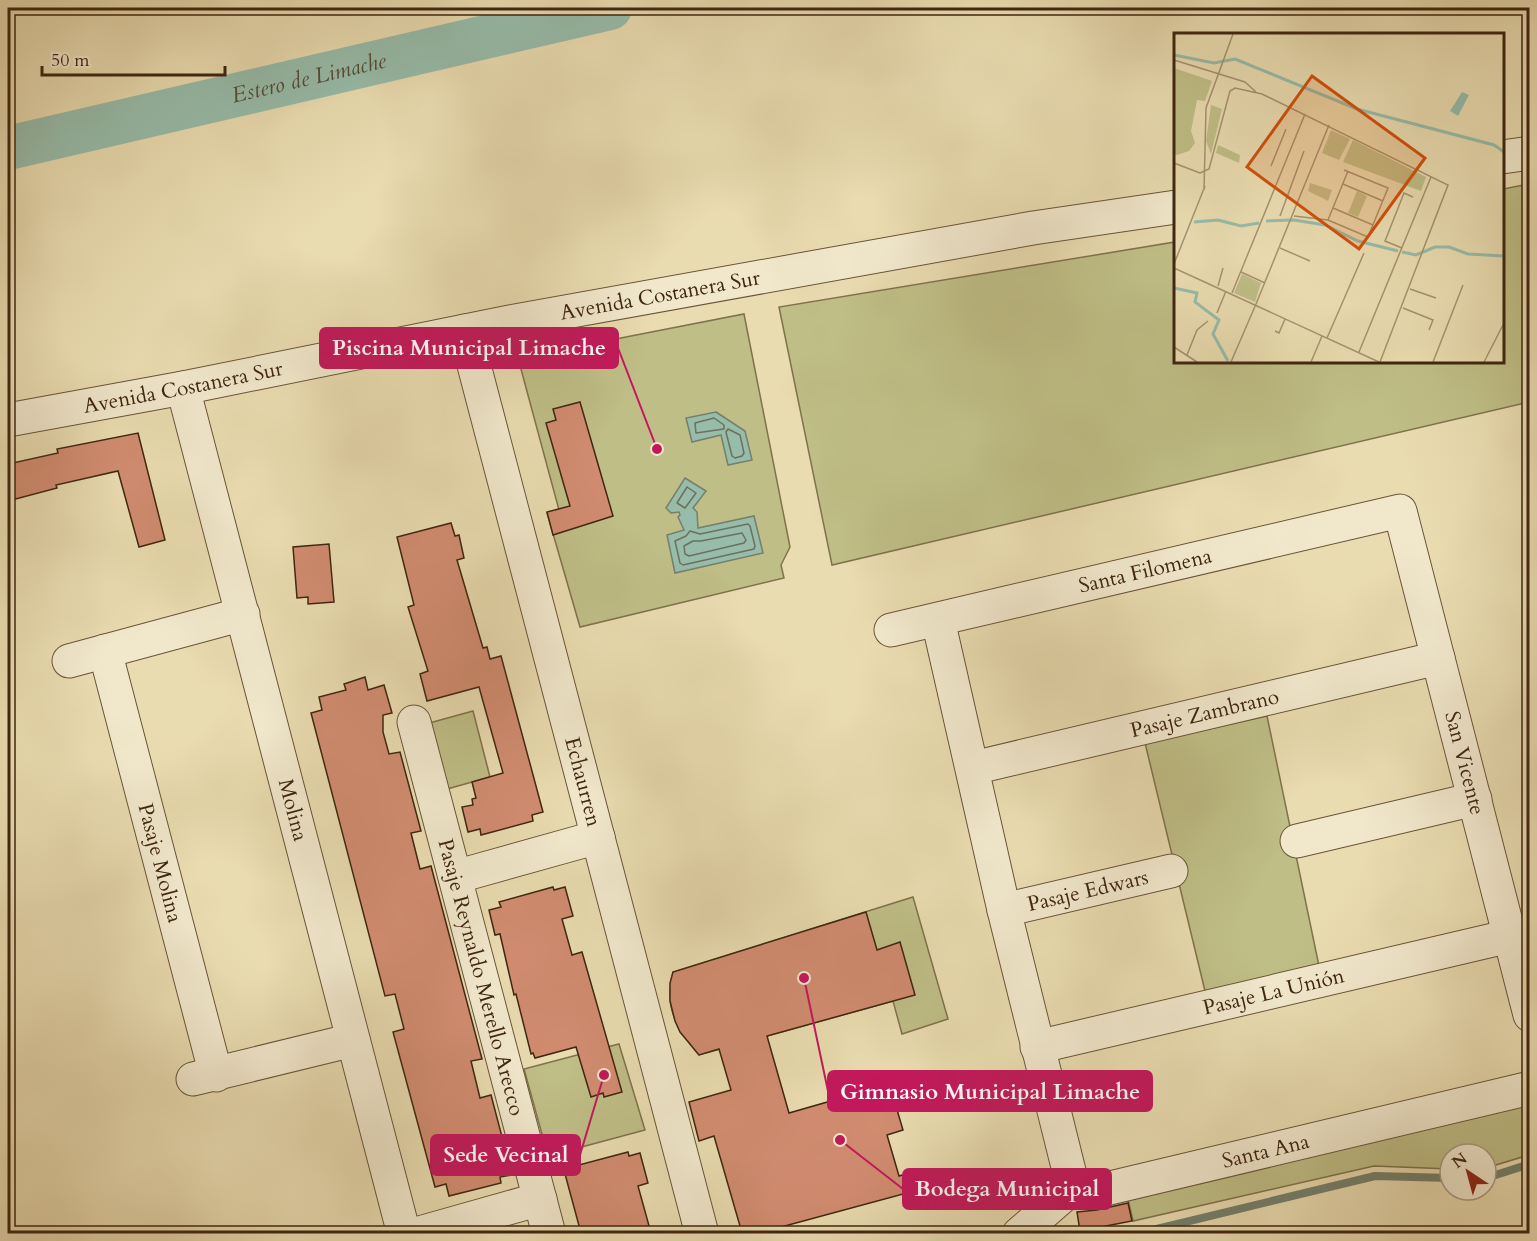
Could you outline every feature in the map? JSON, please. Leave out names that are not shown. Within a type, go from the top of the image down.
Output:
[{"type":"street","points":[[1504,157],[1530,153]]},
{"type":"street","name":"Avenida Costanera Sur","points":[[8,420],[183,388],[465,331],[1010,232],[1174,207]]},
{"type":"street","name":"Echaurren","points":[[465,331],[702,1233]]},
{"type":"street","name":"Molina","points":[[183,388],[404,1233]]},
{"type":"street","name":"Santa Filomena","points":[[891,630],[1400,512]]},
{"type":"street","name":"San Vicente","points":[[1400,512],[1530,1015]]},
{"type":"street","points":[[69,661],[243,614]]},
{"type":"street","points":[[938,620],[1004,910],[1072,1187],[1019,1233]]},
{"type":"street","name":"Pasaje Molina","points":[[105,651],[204,1077],[353,1040]]},
{"type":"street","name":"Pasaje Zambrano","points":[[973,768],[1438,658]]},
{"type":"street","name":"Pasaje Reynaldo Merello Arecco","points":[[414,722],[549,1233]]},
{"type":"street","points":[[1297,840],[1475,800]]},
{"type":"street","points":[[455,877],[598,837]]},
{"type":"street","name":"Pasaje Edwars","points":[[1004,910],[1171,871]]},
{"type":"street","name":"Pasaje La Unión","points":[[1037,1047],[1510,936]]},
{"type":"street","name":"Santa Ana","points":[[1072,1187],[1081,1191],[1093,1192],[1530,1088]]},
{"type":"street","points":[[416,1233],[540,1199]]},
{"type":"shaded area","points":[[1529,184],[1529,402],[832,565],[779,307],[1174,242],[1174,363],[1504,363],[1504,189]]},
{"type":"shaded area","points":[[744,314],[790,547],[781,565],[784,578],[580,627],[547,513],[559,510],[518,358]]},
{"type":"shaded area","points":[[473,711],[490,777],[440,791],[422,725]]},
{"type":"shaded area","points":[[1267,716],[1319,966],[1205,991],[1145,743]]},
{"type":"shaded area","points":[[913,897],[948,1019],[902,1034],[893,1001],[699,1055],[678,1027],[670,996],[673,972]]},
{"type":"shaded area","points":[[619,1044],[645,1130],[548,1156],[524,1069]]},
{"type":"shaded area","points":[[1529,1100],[1529,1155],[1498,1164],[1498,1142],[1438,1142],[1438,1169],[1374,1166],[1133,1221],[1127,1195]]},
{"type":"water","points":[[716,412],[745,431],[752,460],[728,465],[721,435],[692,442],[686,418]]},
{"type":"water","points":[[685,478],[706,491],[693,508],[697,512],[698,528],[754,516],[763,553],[675,573],[667,535],[684,530],[678,517],[679,512],[671,513],[666,508]]},
{"type":"building","points":[[580,402],[613,516],[553,535],[547,512],[570,506],[546,423],[556,420],[553,409]]},
{"type":"building","points":[[138,433],[165,540],[139,547],[118,471],[56,485],[57,488],[8,501],[8,464],[58,453],[57,449]]},
{"type":"building","points":[[451,523],[455,536],[459,535],[464,558],[457,560],[483,648],[487,647],[490,659],[501,656],[543,812],[532,815],[533,821],[481,835],[480,829],[468,832],[462,807],[473,805],[472,799],[476,798],[472,782],[503,773],[479,687],[427,701],[420,674],[428,671],[408,607],[414,605],[397,537]]},
{"type":"building","points":[[329,544],[334,602],[308,604],[308,597],[297,598],[293,547]]},
{"type":"building","points":[[365,677],[368,690],[384,685],[392,713],[383,715],[383,732],[389,754],[400,752],[421,831],[411,833],[420,869],[431,866],[482,1059],[471,1061],[480,1098],[491,1095],[512,1175],[500,1177],[501,1183],[449,1196],[446,1184],[435,1187],[393,1032],[404,1029],[395,994],[385,996],[311,713],[322,710],[319,697],[346,690],[344,684]]},
{"type":"building","points":[[553,887],[554,890],[565,887],[573,916],[562,919],[572,955],[582,952],[622,1092],[604,1097],[603,1093],[591,1097],[576,1047],[535,1058],[533,1053],[531,1054],[500,934],[495,935],[489,910],[501,907],[499,902]]},
{"type":"building","points":[[866,912],[877,950],[900,942],[915,995],[767,1036],[789,1113],[876,1088],[881,1107],[895,1103],[903,1130],[887,1135],[899,1176],[913,1172],[918,1190],[781,1227],[783,1233],[742,1233],[714,1136],[699,1141],[689,1102],[731,1090],[719,1049],[699,1055],[680,1032],[670,1001],[670,983],[673,972]]},
{"type":"building","points":[[628,1152],[629,1156],[640,1153],[648,1183],[638,1186],[651,1233],[581,1233],[565,1174],[576,1171],[575,1166]]},
{"type":"building","points":[[1128,1203],[1132,1221],[1080,1231],[1077,1212]]},
{"type":"waterway","name":"Estero de Limache","points":[[8,148],[610,8]]},
{"type":"waterway","points":[[1498,1174],[1530,1164]]},
{"type":"waterway","points":[[1136,1234],[1375,1176],[1438,1178]]},
{"type":"place","name":"Piscina Municipal Limache","points":[[657,449]]},
{"type":"place","name":"Gimnasio Municipal Limache","points":[[804,978]]},
{"type":"place","name":"Sede Vecinal","points":[[604,1075]]},
{"type":"place","name":"Bodega Municipal","points":[[840,1140]]}]
